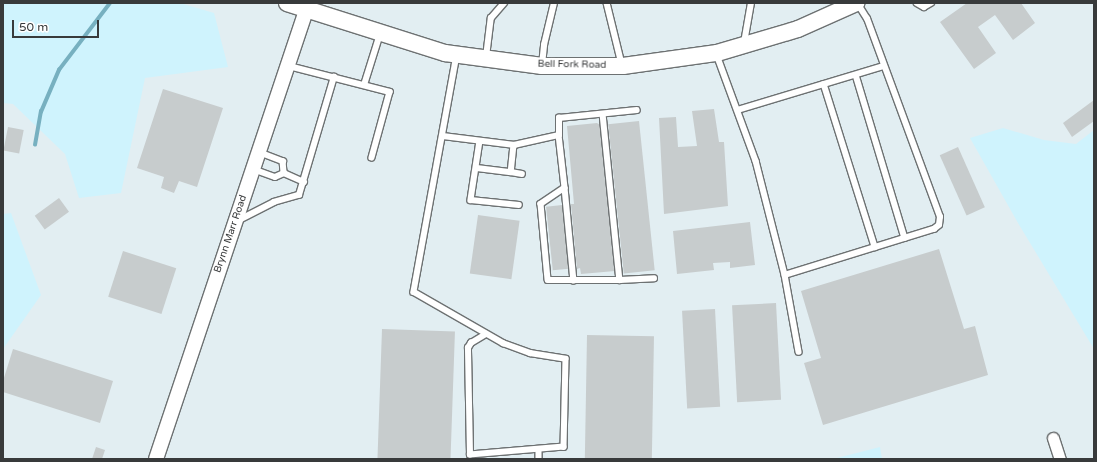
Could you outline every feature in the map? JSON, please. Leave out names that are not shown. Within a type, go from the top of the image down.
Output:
[{"type":"main road","name":"Bell Fork Road","points":[[287,3],[457,55],[542,66],[623,66],[717,53],[798,29],[857,3]]},
{"type":"street","name":"Brynn Marr Road","points":[[156,459],[252,169],[307,10]]},
{"type":"street","points":[[1053,438],[1060,459]]},
{"type":"lane","points":[[486,59],[491,18],[504,3]]},
{"type":"lane","points":[[542,66],[544,45],[554,3]]},
{"type":"lane","points":[[607,3],[623,66]]},
{"type":"lane","points":[[743,45],[751,3]]},
{"type":"lane","points":[[785,275],[934,229],[939,225],[940,217],[867,19],[857,3]]},
{"type":"lane","points":[[917,3],[924,7],[931,3]]},
{"type":"lane","points":[[364,85],[380,32]]},
{"type":"lane","points":[[717,53],[756,161],[785,275],[799,352]]},
{"type":"lane","points":[[457,55],[414,292],[486,334],[530,353],[566,359],[564,447],[470,455],[468,348],[471,343],[486,334]]},
{"type":"lane","points":[[288,66],[390,92],[372,158]]},
{"type":"lane","points":[[738,110],[884,66]]},
{"type":"lane","points":[[856,75],[905,238]]},
{"type":"lane","points":[[235,222],[274,202],[299,195],[334,77]]},
{"type":"lane","points":[[824,84],[875,247]]},
{"type":"lane","points":[[574,281],[559,135],[559,118],[637,110]]},
{"type":"lane","points":[[603,114],[620,280]]},
{"type":"lane","points":[[443,136],[514,145],[559,135]]},
{"type":"lane","points":[[480,141],[471,200],[519,205]]},
{"type":"lane","points":[[511,172],[514,145]]},
{"type":"lane","points":[[259,152],[283,161],[284,172]]},
{"type":"lane","points":[[477,168],[522,174]]},
{"type":"lane","points":[[252,169],[275,177],[284,172]]},
{"type":"lane","points":[[284,172],[304,182]]},
{"type":"lane","points":[[565,188],[541,204],[548,280],[574,281],[654,278]]},
{"type":"lane","points":[[538,450],[539,459]]},
{"type":"shaded area","points":[[3,3],[1094,3],[1094,459],[3,459]]},
{"type":"shaded area","points":[[3,3],[180,3],[214,13],[228,67],[145,78],[121,193],[79,198],[65,154],[13,104],[3,103]]},
{"type":"shaded area","points":[[1003,128],[1044,140],[1076,144],[1094,130],[1094,349],[1018,223],[970,138]]},
{"type":"shaded area","points":[[11,213],[41,295],[3,349],[3,214]]},
{"type":"shaded area","points":[[880,447],[882,459],[833,459]]},
{"type":"building","points":[[967,3],[1021,3],[1035,23],[1013,40],[995,15],[978,27],[996,53],[974,69],[940,22]]},
{"type":"building","points":[[163,89],[223,108],[197,187],[179,181],[174,193],[161,188],[164,177],[137,168]]},
{"type":"building","points":[[1094,100],[1094,121],[1072,137],[1063,123]]},
{"type":"building","points":[[714,109],[719,142],[724,142],[728,206],[664,214],[659,118],[676,117],[678,147],[697,146],[692,111]]},
{"type":"building","points":[[639,121],[655,270],[624,273],[608,124]]},
{"type":"building","points":[[597,123],[600,125],[615,271],[581,274],[580,268],[577,269],[571,204],[574,204],[567,126]]},
{"type":"building","points":[[8,127],[24,130],[19,154],[3,151]]},
{"type":"building","points":[[958,147],[985,207],[967,215],[940,155]]},
{"type":"building","points":[[59,198],[69,212],[45,229],[35,216]]},
{"type":"building","points":[[562,205],[569,269],[553,270],[546,207]]},
{"type":"building","points":[[478,215],[520,221],[511,279],[470,273]]},
{"type":"building","points":[[750,222],[755,265],[730,268],[730,262],[713,263],[714,270],[677,274],[673,231]]},
{"type":"building","points":[[939,249],[964,329],[975,326],[988,375],[823,425],[804,363],[821,358],[801,291]]},
{"type":"building","points":[[123,251],[176,268],[161,314],[108,297]]},
{"type":"building","points":[[776,303],[781,400],[737,402],[732,305]]},
{"type":"building","points":[[715,309],[720,407],[687,409],[682,311]]},
{"type":"building","points":[[382,329],[455,332],[451,459],[377,459]]},
{"type":"building","points":[[587,335],[654,336],[652,459],[585,458]]},
{"type":"building","points":[[13,349],[113,381],[100,423],[3,392],[3,381]]},
{"type":"building","points":[[96,447],[105,450],[102,459],[92,459]]},
{"type":"waterway","points":[[35,145],[41,112],[59,70],[110,3]]}]
